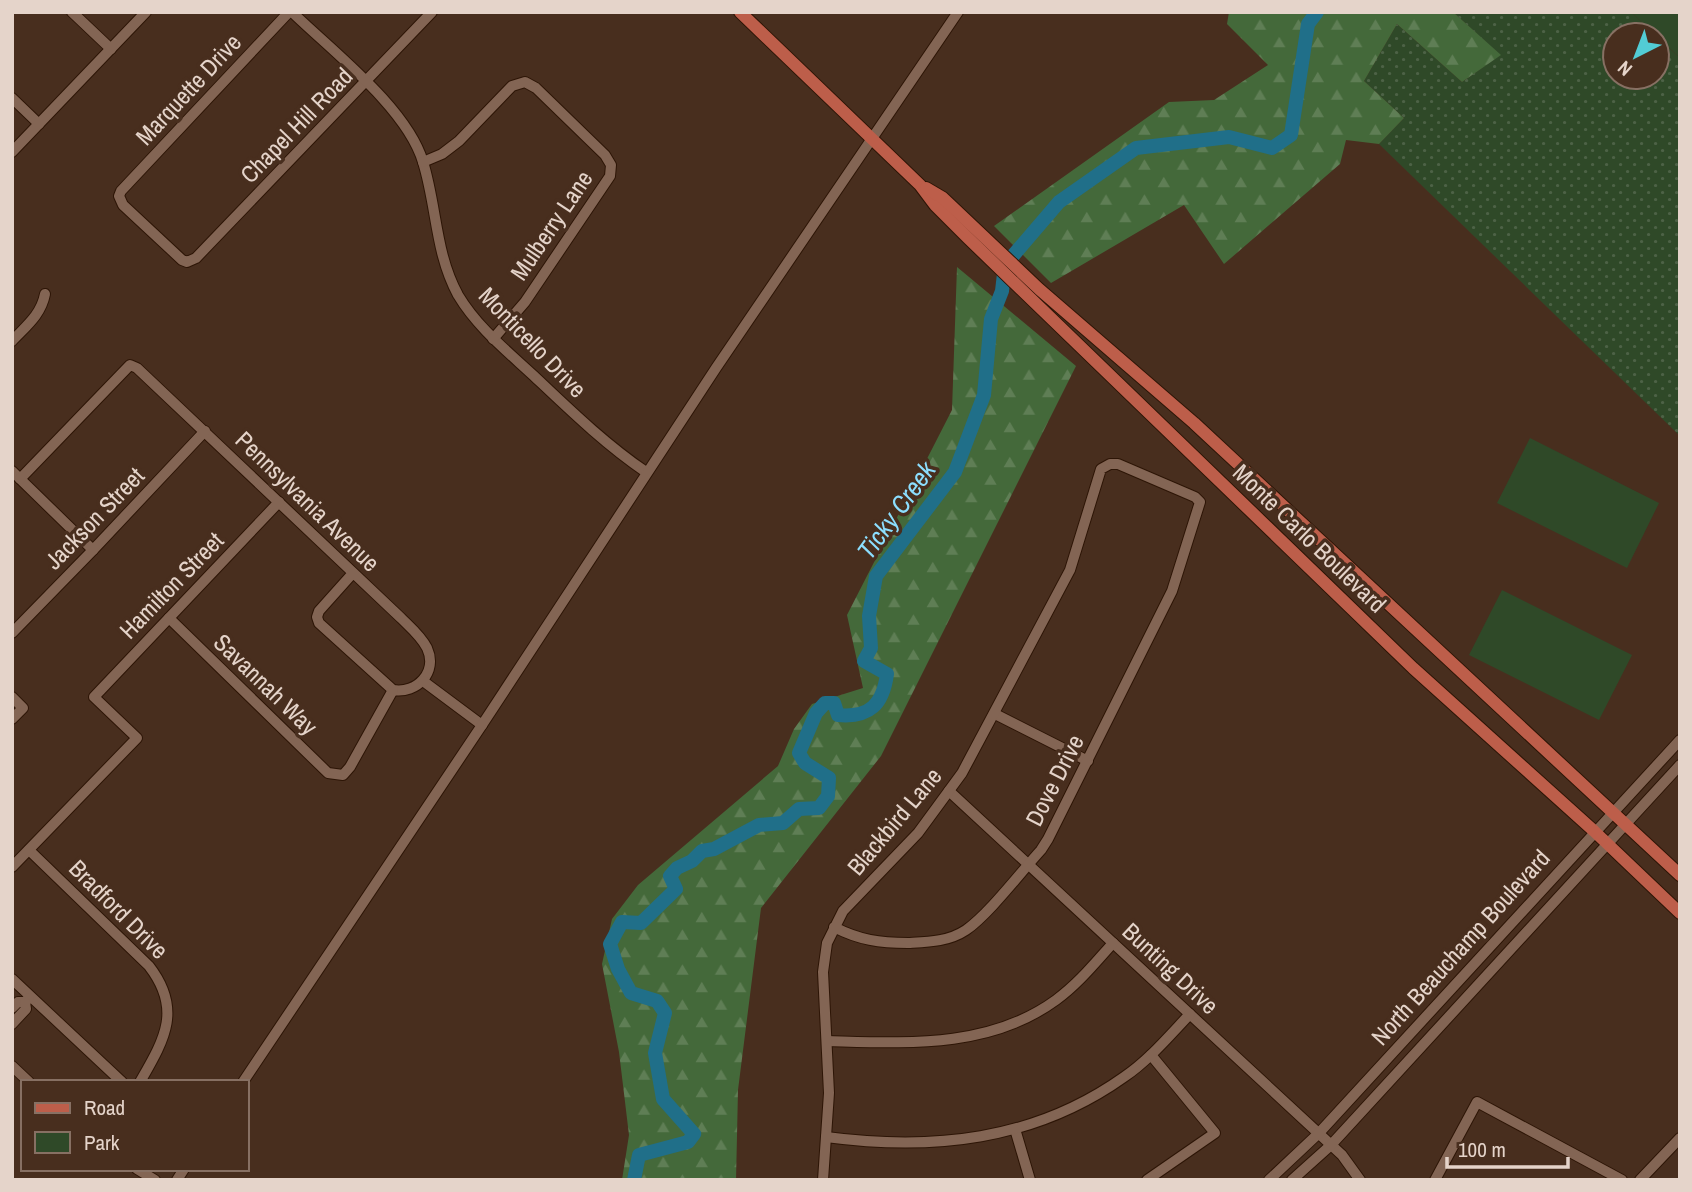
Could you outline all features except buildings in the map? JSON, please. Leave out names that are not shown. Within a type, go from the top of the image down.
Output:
[{"type":"main road","name":"Monte Carlo Boulevard","points":[[740,12],[920,185],[935,205],[971,233],[1035,293],[1413,668],[1594,831],[1680,913]]},
{"type":"main road","name":"Monte Carlo Boulevard","points":[[1035,293],[1194,423],[1680,875]]},
{"type":"street","points":[[72,12],[111,49]]},
{"type":"street","points":[[12,152],[146,12]]},
{"type":"street","name":"Monticello Drive","points":[[290,12],[366,82],[403,121],[423,162],[447,274],[473,316],[600,439],[646,472]]},
{"type":"street","name":"Marquette Drive","points":[[187,262],[177,257],[123,205],[119,196],[124,187],[290,12]]},
{"type":"street","name":"Chapel Hill Road","points":[[187,262],[197,258],[432,12]]},
{"type":"street","points":[[244,1080],[481,726],[646,472],[958,12]]},
{"type":"street","name":"Mulberry Lane","points":[[423,162],[449,149],[512,86],[525,82],[536,88],[606,155],[611,165],[610,176],[525,302],[493,338]]},
{"type":"street","points":[[12,99],[39,124]]},
{"type":"street","points":[[12,341],[37,315],[44,294]]},
{"type":"street","name":"Pennsylvania Avenue","points":[[16,475],[130,365],[137,368],[401,618],[427,648],[429,666],[423,681]]},
{"type":"street","name":"Jackson Street","points":[[12,633],[205,431]]},
{"type":"street","name":"Dove Drive","points":[[834,927],[861,940],[880,943],[932,942],[965,931],[1048,839],[1172,591],[1200,502],[1189,493],[1118,464],[1110,464],[1101,470]]},
{"type":"street","name":"Blackbird Lane","points":[[823,1180],[829,1093],[823,972],[827,943],[843,911],[918,833],[962,773],[1070,570],[1101,470]]},
{"type":"street","points":[[16,475],[93,550]]},
{"type":"street","name":"Hamilton Street","points":[[29,850],[137,738],[94,697],[279,502]]},
{"type":"street","points":[[353,573],[319,611],[319,623],[393,690],[408,690],[423,681],[481,726]]},
{"type":"street","points":[[12,614],[22,622]]},
{"type":"street","name":"Savannah Way","points":[[169,618],[328,773],[343,775],[350,767],[393,690]]},
{"type":"street","points":[[12,697],[23,708],[12,719]]},
{"type":"street","points":[[995,714],[1088,761]]},
{"type":"street","name":"North Beauchamp Boulevard","points":[[1269,1180],[1319,1133],[1680,740]]},
{"type":"street","name":"North Beauchamp Boulevard","points":[[1293,1180],[1331,1145],[1680,765]]},
{"type":"street","name":"Bunting Drive","points":[[949,791],[1319,1133],[1355,1169],[1360,1180]]},
{"type":"street","points":[[12,867],[29,850]]},
{"type":"street","name":"Bradford Drive","points":[[29,850],[149,966],[166,993],[167,1026],[161,1045],[141,1080]]},
{"type":"street","points":[[827,1041],[914,1044],[943,1042],[1005,1026],[1055,1000],[1076,984],[1113,943]]},
{"type":"street","points":[[12,979],[27,999],[120,1080]]},
{"type":"street","points":[[12,1008],[27,999]]},
{"type":"street","points":[[12,1024],[26,1009],[27,999]]},
{"type":"street","points":[[826,1137],[868,1143],[964,1141],[1015,1129],[1058,1114],[1125,1077],[1151,1055],[1190,1014]]},
{"type":"street","points":[[1147,1180],[1215,1133],[1151,1055]]},
{"type":"street","points":[[12,1066],[27,1080]]},
{"type":"street","points":[[1435,1180],[1477,1102],[1622,1180]]},
{"type":"street","points":[[1015,1129],[1030,1180]]},
{"type":"street","points":[[1640,1180],[1680,1138]]},
{"type":"green space","points":[[1229,12],[1453,12],[1501,55],[1462,82],[1397,24],[1364,81],[1404,118],[1379,144],[1346,140],[1340,164],[1224,264],[1184,205],[1051,283],[994,226],[1169,102],[1214,100],[1268,65],[1227,24]]},
{"type":"green space","points":[[1453,12],[1631,12],[1640,21],[1601,21],[1601,91],[1671,91],[1671,50],[1680,58],[1680,436],[1379,144],[1404,118],[1364,81],[1397,24],[1462,82],[1500,55]]},
{"type":"green space","points":[[1631,12],[1680,12],[1680,58],[1671,50],[1671,21],[1641,21]]},
{"type":"green space","points":[[957,267],[1076,366],[881,756],[761,908],[738,1090],[736,1180],[622,1180],[629,1135],[619,1052],[602,964],[612,919],[638,885],[778,766],[794,729],[812,704],[863,688],[847,615],[952,410]]},
{"type":"green space","points":[[1530,438],[1659,503],[1627,568],[1497,503]]},
{"type":"green space","points":[[1502,590],[1632,655],[1599,720],[1469,655]]},
{"type":"waterway","name":"Ticky Creek","points":[[634,1180],[639,1155],[688,1142],[694,1134],[663,1099],[655,1053],[665,1013],[657,1001],[631,993],[618,969],[610,944],[622,922],[641,923],[676,889],[670,876],[702,851],[714,849],[759,825],[783,823],[799,809],[819,808],[828,796],[829,778],[805,763],[799,753],[816,713],[825,703],[834,703],[838,715],[859,714],[873,707],[882,693],[887,674],[864,661],[871,648],[869,616],[876,576],[955,472],[984,395],[991,319],[1002,291],[1005,265],[1059,202],[1136,148],[1229,137],[1272,148],[1291,135],[1308,24],[1317,12]]}]
